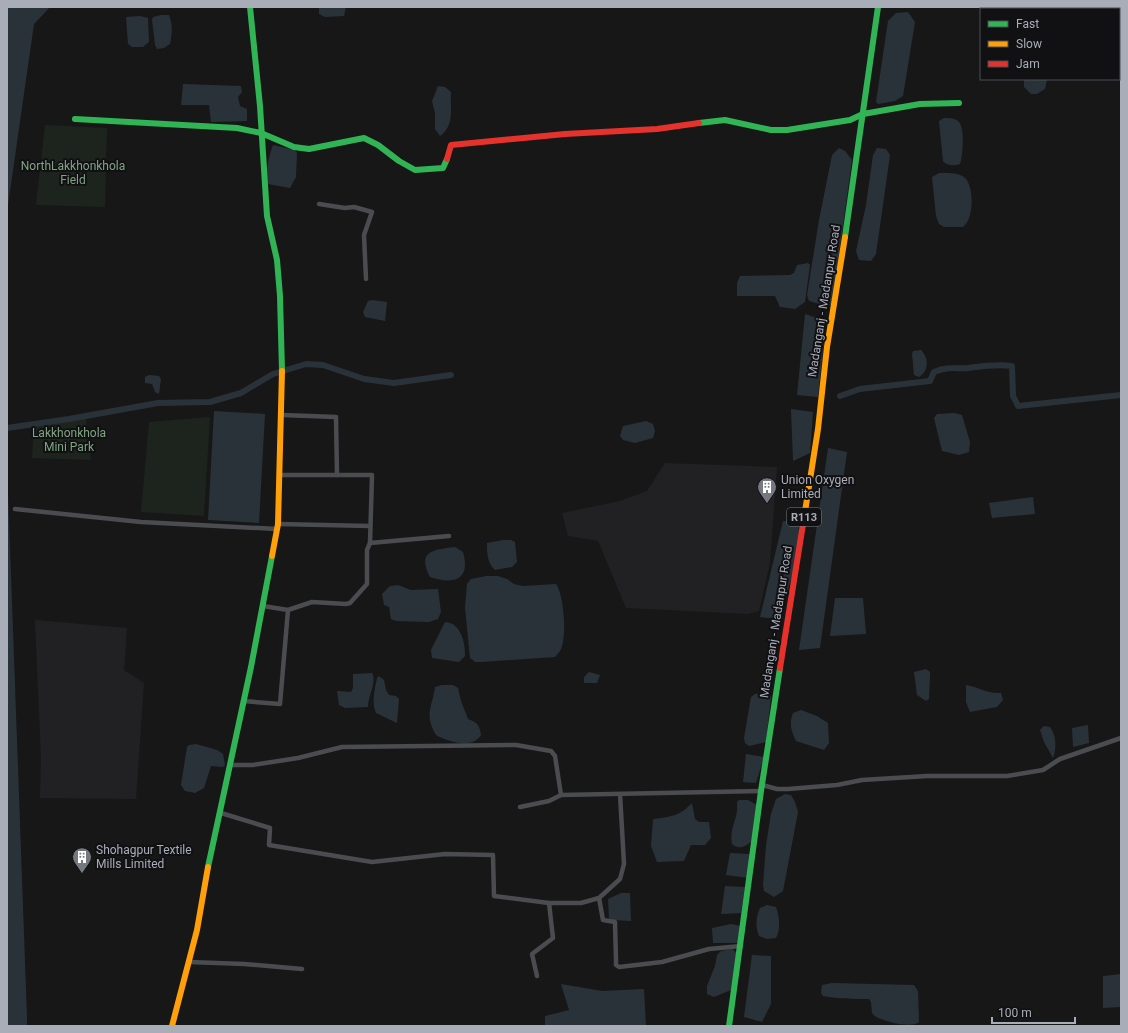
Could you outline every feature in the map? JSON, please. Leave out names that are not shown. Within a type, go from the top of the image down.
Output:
[{"type":"street","points":[[172,1026],[197,930],[204,884],[221,813],[278,527],[281,475],[282,362],[277,260],[268,216],[260,106],[250,7]]},
{"type":"street","name":"Madanganj - Madanpur Road","points":[[729,1026],[741,946],[761,788],[818,429],[827,347],[837,290],[878,7]]},
{"type":"street","points":[[75,118],[237,128],[261,133],[294,147],[309,149],[331,146],[364,138],[378,145],[399,161],[415,170],[442,168],[449,155],[451,145],[565,134],[657,129],[725,120],[754,125],[771,130],[787,130],[850,120],[863,114],[920,104],[959,104]]},
{"type":"street","points":[[319,204],[346,208],[354,207],[372,212],[364,235],[366,279]]},
{"type":"street","points":[[282,415],[336,417],[337,474]]},
{"type":"street","points":[[263,606],[288,610],[312,602],[346,604],[352,601],[366,584],[367,550],[370,543],[372,475],[281,475]]},
{"type":"street","points":[[15,509],[141,522],[278,527],[370,526]]},
{"type":"street","points":[[370,543],[449,536]]},
{"type":"street","points":[[243,701],[280,704],[288,610]]},
{"type":"street","points":[[520,807],[549,801],[561,795],[761,788],[788,789],[837,785],[862,780],[928,776],[1007,776],[1043,770],[1067,756],[1121,738]]},
{"type":"street","points":[[230,764],[253,765],[298,758],[342,747],[516,745],[551,751],[555,756],[561,795]]},
{"type":"street","points":[[221,813],[270,828],[269,845],[345,859],[372,862],[445,854],[493,855],[494,896],[549,903],[581,902],[599,898],[620,879],[624,864],[620,794]]},
{"type":"street","points":[[599,898],[603,920],[615,922],[616,965],[619,967],[662,962],[708,949],[741,946]]},
{"type":"street","points":[[537,976],[532,954],[553,938],[549,903]]},
{"type":"street","points":[[189,962],[244,964],[302,969]]},
{"type":"shaded area","points":[[7,7],[50,7],[34,24],[7,212]]},
{"type":"shaded area","points":[[319,7],[346,7],[344,16],[325,17],[319,14]]},
{"type":"shaded area","points":[[908,12],[915,22],[903,96],[895,101],[878,104],[876,102],[888,21],[896,13]]},
{"type":"shaded area","points":[[169,15],[172,26],[171,37],[170,44],[164,48],[157,49],[155,45],[152,20],[153,17]]},
{"type":"shaded area","points":[[140,16],[148,18],[149,42],[143,47],[132,47],[128,44],[126,17]]},
{"type":"shaded area","points":[[1024,80],[1047,80],[1045,89],[1037,94],[1031,94],[1024,87]]},
{"type":"shaded area","points":[[183,84],[241,86],[242,92],[238,97],[240,106],[247,109],[247,121],[211,122],[209,105],[181,105]]},
{"type":"shaded area","points":[[438,86],[445,87],[451,92],[450,122],[445,132],[440,136],[435,129],[435,113],[432,101]]},
{"type":"shaded area","points":[[944,118],[952,118],[961,125],[963,149],[960,164],[958,165],[949,165],[943,161],[939,121]]},
{"type":"shaded area","points":[[273,145],[295,150],[297,153],[296,177],[290,188],[268,184],[268,164]]},
{"type":"shaded area","points":[[839,148],[845,151],[852,160],[832,305],[823,305],[809,301],[807,295],[819,220],[832,155]]},
{"type":"shaded area","points":[[877,148],[886,149],[890,155],[876,254],[871,261],[859,260],[856,251],[866,205],[873,155]]},
{"type":"shaded area","points":[[939,173],[953,173],[960,175],[966,179],[969,184],[972,204],[969,218],[963,227],[944,227],[939,224],[936,216],[932,177]]},
{"type":"shaded area","points":[[808,263],[810,265],[805,302],[795,309],[780,307],[775,296],[737,296],[737,283],[740,276],[790,275],[794,273],[797,265]]},
{"type":"shaded area","points":[[372,300],[387,302],[385,321],[365,317],[363,312],[368,301]]},
{"type":"shaded area","points":[[805,314],[826,321],[818,397],[797,395]]},
{"type":"shaded area","points":[[921,350],[927,360],[927,364],[925,371],[919,377],[914,375],[912,354],[913,351]]},
{"type":"shaded area","points":[[149,375],[159,376],[161,379],[159,394],[155,392],[152,384],[145,383],[145,377]]},
{"type":"shaded area","points":[[791,409],[813,412],[810,453],[793,461]]},
{"type":"shaded area","points":[[214,411],[265,414],[259,523],[208,520]]},
{"type":"shaded area","points":[[954,413],[962,415],[970,442],[969,452],[959,455],[942,451],[934,418],[937,414]]},
{"type":"shaded area","points":[[646,421],[653,424],[655,431],[653,438],[635,443],[623,440],[620,436],[623,426]]},
{"type":"shaded area","points":[[828,448],[847,452],[820,648],[799,650]]},
{"type":"shaded area","points":[[665,463],[777,467],[770,563],[759,611],[748,614],[626,608],[598,541],[568,536],[562,513],[620,501],[647,491]]},
{"type":"shaded area","points":[[7,464],[27,1017],[27,1026],[7,1026]]},
{"type":"shaded area","points":[[1033,497],[1035,514],[992,518],[989,503]]},
{"type":"shaded area","points":[[783,521],[798,523],[798,545],[793,571],[778,619],[760,617]]},
{"type":"shaded area","points":[[511,540],[515,542],[517,562],[512,567],[495,570],[489,561],[487,554],[487,543]]},
{"type":"shaded area","points":[[455,547],[463,552],[465,569],[462,574],[453,580],[430,577],[425,562],[429,553],[440,549]]},
{"type":"shaded area","points":[[486,576],[498,576],[507,579],[514,584],[523,586],[556,584],[559,589],[563,606],[564,635],[561,650],[555,657],[481,662],[475,662],[470,658],[465,608],[467,584],[471,579]]},
{"type":"shaded area","points":[[398,585],[411,590],[438,589],[441,612],[438,619],[429,622],[396,621],[391,619],[389,607],[384,605],[382,594],[390,586]]},
{"type":"shaded area","points":[[835,598],[863,598],[866,634],[830,636]]},
{"type":"shaded area","points":[[35,620],[127,628],[124,670],[144,683],[136,799],[40,798],[41,759]]},
{"type":"shaded area","points":[[445,622],[455,626],[463,639],[465,656],[459,662],[432,658],[431,650]]},
{"type":"shaded area","points":[[926,669],[930,672],[930,676],[929,699],[926,701],[917,695],[914,672]]},
{"type":"shaded area","points":[[589,672],[600,675],[597,683],[584,683],[584,677]]},
{"type":"shaded area","points":[[372,673],[373,685],[368,707],[345,708],[339,705],[337,691],[351,692],[353,688],[353,674]]},
{"type":"shaded area","points":[[379,676],[384,680],[386,690],[389,695],[396,696],[399,699],[397,723],[376,713],[374,696],[377,678]]},
{"type":"shaded area","points":[[442,685],[453,685],[458,688],[468,719],[476,723],[480,729],[481,735],[477,740],[459,743],[446,740],[436,735],[430,722],[430,711],[435,687]]},
{"type":"shaded area","points":[[966,685],[991,692],[1001,693],[1003,700],[997,707],[970,712],[966,702]]},
{"type":"shaded area","points":[[768,693],[771,697],[766,742],[749,746],[745,743],[744,738],[751,697],[755,694]]},
{"type":"shaded area","points":[[801,710],[817,716],[828,723],[829,743],[824,750],[796,741],[792,730],[791,720],[793,713]]},
{"type":"shaded area","points":[[1088,725],[1089,743],[1073,747],[1072,728]]},
{"type":"shaded area","points":[[1044,726],[1050,727],[1054,734],[1055,746],[1053,758],[1044,742],[1040,730]]},
{"type":"shaded area","points":[[196,744],[217,750],[223,754],[225,765],[223,767],[211,766],[204,788],[195,793],[185,791],[181,785],[187,747],[189,745]]},
{"type":"shaded area","points":[[746,754],[764,757],[756,783],[743,782]]},
{"type":"shaded area","points":[[785,794],[791,795],[798,812],[783,891],[774,897],[764,891],[763,885],[766,845],[771,814],[776,799]]},
{"type":"shaded area","points":[[739,800],[748,800],[757,805],[752,841],[744,846],[737,847],[732,844],[731,838],[737,813],[737,802]]},
{"type":"shaded area","points":[[692,803],[695,819],[699,822],[709,822],[711,838],[705,845],[691,845],[684,861],[657,862],[651,846],[653,819],[679,813]]},
{"type":"shaded area","points":[[730,853],[749,854],[748,878],[726,875]]},
{"type":"shaded area","points":[[725,886],[745,887],[741,913],[721,914]]},
{"type":"shaded area","points":[[621,893],[630,893],[631,921],[612,920],[609,918],[608,899]]},
{"type":"shaded area","points":[[767,905],[776,907],[777,910],[779,927],[776,938],[767,939],[759,936],[757,929],[756,922],[760,908]]},
{"type":"shaded area","points":[[731,924],[741,926],[738,943],[713,943],[712,928]]},
{"type":"shaded area","points":[[732,949],[737,953],[731,990],[714,997],[707,994],[707,986],[715,966],[717,955],[721,951]]},
{"type":"shaded area","points":[[752,955],[771,956],[771,1004],[762,1022],[744,1017]]},
{"type":"shaded area","points":[[1121,974],[1121,1007],[1103,1008],[1103,976]]},
{"type":"shaded area","points":[[832,983],[914,985],[918,991],[919,1022],[910,1025],[880,1019],[872,1013],[871,1002],[869,999],[823,996],[821,993],[822,985]]},
{"type":"shaded area","points":[[561,984],[602,991],[644,989],[646,1026],[545,1026],[545,1016],[569,1010]]},
{"type":"green space","name":"NorthLakkhonkhola Field","points":[[45,125],[107,128],[105,207],[36,205]]},
{"type":"green space","points":[[210,417],[204,516],[141,512],[149,422]]},
{"type":"green space","name":"Lakkhonkhola Mini Park","points":[[86,418],[91,460],[32,458],[34,427]]},
{"type":"waterway","points":[[7,428],[69,419],[158,403],[210,402],[241,393],[273,374],[306,364],[323,365],[364,379],[394,383],[451,375]]},
{"type":"waterway","points":[[840,396],[860,389],[930,381],[934,372],[943,369],[1001,365],[1012,366],[1013,396],[1018,406],[1121,395]]},
{"type":"traffic: fast","points":[[250,7],[260,106],[267,216],[277,260],[280,296],[282,371]]},
{"type":"traffic: fast","points":[[845,237],[878,7]]},
{"type":"traffic: fast","points":[[699,123],[725,120],[771,130],[787,130],[850,120],[863,114],[920,104],[959,103]]},
{"type":"traffic: fast","points":[[75,119],[237,128],[261,133],[294,147],[309,149],[364,138],[378,145],[399,161],[415,170],[443,168],[447,159]]},
{"type":"traffic: fast","points":[[208,867],[251,667],[272,556]]},
{"type":"traffic: fast","points":[[729,1026],[761,791],[780,668]]},
{"type":"traffic: slow","points":[[804,518],[818,429],[827,347],[845,237]]},
{"type":"traffic: slow","points":[[272,556],[278,524],[282,371]]},
{"type":"traffic: slow","points":[[172,1026],[197,930],[208,867]]},
{"type":"traffic: jam","points":[[447,159],[451,145],[565,134],[657,129],[699,123]]},
{"type":"traffic: jam","points":[[780,668],[804,518]]},
{"type":"place","name":"Union Oxygen Limited","points":[[767,504]]},
{"type":"place","name":"Shohagpur Textile Mills Limited","points":[[82,874]]}]
